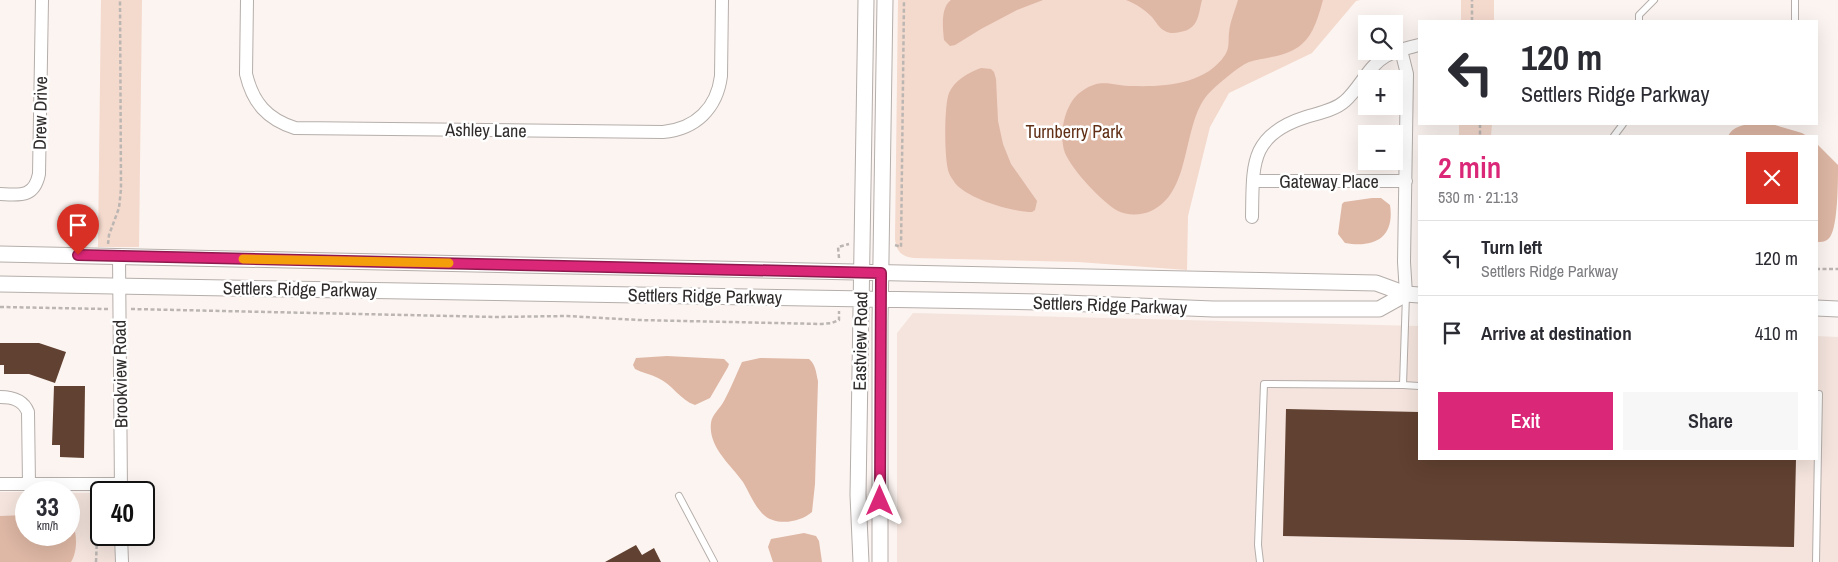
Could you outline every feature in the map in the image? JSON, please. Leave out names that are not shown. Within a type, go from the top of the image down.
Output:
[{"type":"street","name":"Drew Drive","points":[[0,194],[21,195],[28,193],[33,189],[39,174],[42,0]]},
{"type":"street","name":"Ashley Lane","points":[[247,0],[246,74],[249,85],[254,97],[267,114],[275,120],[295,128],[663,132],[674,131],[693,123],[702,116],[715,100],[720,88],[721,76],[722,0]]},
{"type":"street","name":"Eastview Road","points":[[860,562],[858,495],[866,0]]},
{"type":"street","name":"Eastview Road","points":[[880,562],[881,273],[885,0]]},
{"type":"street","name":"Gateway Place","points":[[1403,49],[1418,45]]},
{"type":"street","points":[[1403,58],[1407,74],[1404,262],[1412,294]]},
{"type":"street","name":"Gateway Place","points":[[1252,217],[1253,181],[1257,156],[1262,144],[1271,135],[1289,123],[1340,105],[1381,60]]},
{"type":"street","name":"Gateway Place","points":[[1253,181],[1406,182]]},
{"type":"street","name":"Settlers Ridge Parkway","points":[[0,254],[1376,284],[1412,294]]},
{"type":"street","name":"Brookview Road","points":[[119,256],[121,481]]},
{"type":"street","name":"Settlers Ridge Parkway","points":[[0,284],[1040,302],[1213,309],[1379,309],[1412,294]]},
{"type":"street","points":[[1818,308],[1838,309]]},
{"type":"street","points":[[0,397],[17,399],[28,412],[29,481]]},
{"type":"street","points":[[0,484],[15,484]]},
{"type":"street","points":[[121,546],[122,562]]},
{"type":"lane","points":[[1639,20],[1639,15],[1654,0]]},
{"type":"lane","points":[[1795,0],[1795,20]]},
{"type":"lane","points":[[1403,385],[1412,294]]},
{"type":"lane","points":[[1260,562],[1258,545],[1264,384],[1418,386]]},
{"type":"lane","points":[[1816,562],[1817,460]]},
{"type":"lane","points":[[680,496],[714,562]]},
{"type":"path","points":[[109,235],[119,208],[122,174],[120,0]]},
{"type":"path","points":[[901,247],[904,0]]},
{"type":"path","points":[[1472,0],[1472,20]]},
{"type":"path","points":[[1818,269],[1838,269]]},
{"type":"path","points":[[0,307],[103,309]]},
{"type":"path","points":[[139,309],[496,317],[567,316],[638,320],[822,324],[839,320]]},
{"type":"path","points":[[96,562],[97,546]]},
{"type":"shaded area","points":[[951,0],[1043,0],[1017,10],[950,46],[944,40],[943,25],[945,8]]},
{"type":"shaded area","points":[[1126,0],[1202,0],[1197,20],[1191,28],[1169,33],[1163,30],[1152,17],[1137,5]]},
{"type":"shaded area","points":[[1238,0],[1323,0],[1313,29],[1302,44],[1290,52],[1244,64],[1208,94],[1198,111],[1192,127],[1180,176],[1164,202],[1151,211],[1143,213],[1130,214],[1118,211],[1088,185],[1065,153],[1062,137],[1067,110],[1076,96],[1095,84],[1158,86],[1184,82],[1207,72],[1217,65],[1227,52],[1230,24]]},
{"type":"shaded area","points":[[981,68],[991,69],[994,72],[998,121],[1003,144],[1011,164],[1037,201],[1035,210],[1032,212],[1013,210],[980,199],[961,189],[949,173],[945,133],[947,99],[951,89],[962,77]]},
{"type":"shaded area","points":[[1742,125],[1775,125],[1805,135],[1729,135]]},
{"type":"shaded area","points":[[1818,145],[1838,165],[1835,223],[1830,237],[1818,242]]},
{"type":"shaded area","points":[[1381,198],[1390,205],[1391,216],[1386,233],[1373,242],[1365,244],[1345,243],[1338,234],[1342,204],[1344,202]]},
{"type":"shaded area","points":[[913,313],[1418,326],[1418,460],[1818,460],[1818,336],[1838,337],[1838,562],[897,562],[897,333]]},
{"type":"shaded area","points":[[667,356],[724,359],[729,364],[710,398],[695,405],[685,400],[668,384],[635,369],[633,365],[636,358]]},
{"type":"shaded area","points":[[760,358],[809,359],[814,366],[818,381],[815,484],[812,512],[794,521],[772,520],[761,512],[743,482],[721,455],[711,432],[713,417],[724,401],[742,362]]},
{"type":"shaded area","points":[[0,492],[15,492],[15,546],[80,546],[80,493],[90,493],[90,546],[121,546],[122,562],[0,562]]},
{"type":"shaded area","points":[[15,515],[15,546],[76,546],[71,562],[0,562],[0,516]]},
{"type":"shaded area","points":[[804,533],[816,536],[819,541],[822,562],[773,562],[768,547],[771,539]]},
{"type":"green space","points":[[101,0],[142,0],[139,247],[98,247]]},
{"type":"green space","name":"Turnberry Park","points":[[898,0],[1360,0],[1356,1],[1312,53],[1229,93],[1210,127],[1188,216],[1187,270],[1078,262],[914,258],[900,253],[895,239]]},
{"type":"green space","points":[[1461,0],[1494,0],[1494,20],[1461,20]]},
{"type":"green space","points":[[1459,125],[1492,125],[1491,135],[1459,135]]},
{"type":"building","points":[[0,343],[39,343],[66,352],[55,383],[29,374],[4,374],[4,365],[0,365]]},
{"type":"building","points":[[54,386],[85,386],[84,458],[60,457],[60,445],[52,445]]},
{"type":"building","points":[[1286,409],[1418,412],[1418,460],[1796,460],[1794,547],[1283,536]]},
{"type":"building","points":[[636,545],[642,555],[654,548],[661,562],[605,562]]},
{"type":"slow traffic","points":[[243,259],[449,263]]},
{"type":"route","points":[[78,255],[881,273],[880,501]]}]
